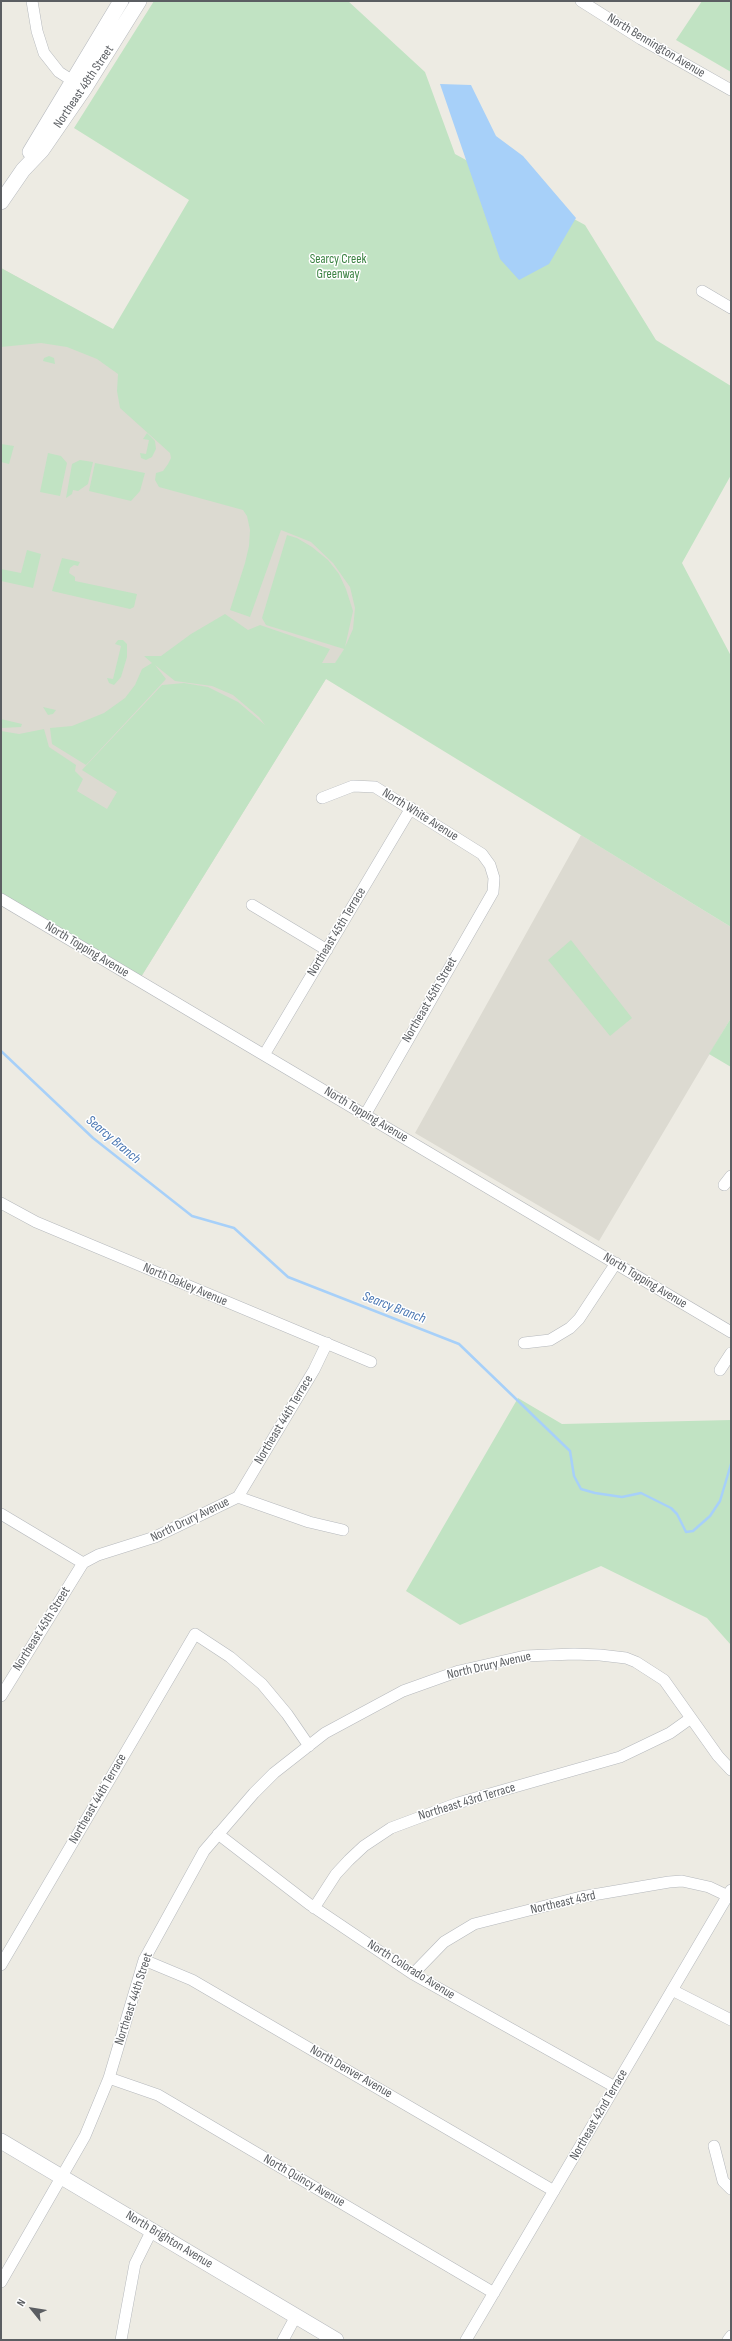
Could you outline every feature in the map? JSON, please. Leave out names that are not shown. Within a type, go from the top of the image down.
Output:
[{"type":"main road","name":"Northeast 48th Street","points":[[79,85],[121,1]]},
{"type":"main road","name":"Northeast 48th Street","points":[[1,202],[23,170],[34,143],[79,85],[139,1]]},
{"type":"main road","name":"North Brighton Avenue","points":[[1,2141],[336,2340]]},
{"type":"street","points":[[32,1],[37,31],[44,53],[59,72],[79,85]]},
{"type":"street","name":"North Bennington Avenue","points":[[581,1],[641,38],[731,90]]},
{"type":"street","points":[[702,291],[731,308]]},
{"type":"street","name":"North White Avenue","points":[[322,798],[353,786],[364,785],[380,789],[482,854],[493,872],[494,885]]},
{"type":"street","name":"Northeast 45th Terrace","points":[[264,1055],[411,808]]},
{"type":"street","name":"Northeast 45th Street","points":[[364,1115],[493,892],[494,885]]},
{"type":"street","name":"North Topping Avenue","points":[[1,899],[731,1332]]},
{"type":"street","points":[[252,905],[326,950]]},
{"type":"street","points":[[724,1185],[731,1176]]},
{"type":"street","name":"North Oakley Avenue","points":[[1,1203],[43,1226],[371,1362]]},
{"type":"street","points":[[524,1344],[550,1340],[570,1328],[578,1319],[616,1263]]},
{"type":"street","name":"Northeast 44th Terrace","points":[[238,1497],[314,1370],[327,1343]]},
{"type":"street","points":[[720,1370],[731,1353]]},
{"type":"street","name":"North Drury Avenue","points":[[83,1563],[98,1555],[155,1537],[238,1497],[294,1518],[343,1530]]},
{"type":"street","points":[[1,1514],[83,1563]]},
{"type":"street","name":"Northeast 45th Street","points":[[1,1696],[83,1563]]},
{"type":"street","name":"Northeast 44th Terrace","points":[[1,1964],[195,1634],[230,1657],[262,1684],[287,1714],[309,1746]]},
{"type":"street","name":"North Drury Avenue","points":[[309,1746],[345,1721],[416,1686],[497,1662],[542,1655],[600,1655],[626,1658],[636,1662],[664,1680],[718,1756],[731,1770]]},
{"type":"street","name":"Northeast 43rd Terrace","points":[[314,1908],[332,1880],[349,1860],[364,1846],[391,1828],[458,1803],[620,1757],[647,1746],[670,1733],[691,1718]]},
{"type":"street","name":"Northeast 44th Street","points":[[1,2282],[63,2177],[85,2136],[110,2078],[144,1960],[204,1851],[254,1793],[309,1746]]},
{"type":"street","name":"North Colorado Avenue","points":[[218,1834],[314,1908],[413,1974],[615,2087]]},
{"type":"street","name":"Northeast 43rd","points":[[413,1974],[444,1942],[474,1924],[582,1897],[669,1882],[682,1882],[709,1886],[729,1893]]},
{"type":"street","name":"Northeast 42nd Terrace","points":[[466,2340],[729,1893]]},
{"type":"street","name":"North Denver Avenue","points":[[144,1960],[192,1980],[554,2191]]},
{"type":"street","points":[[672,1990],[731,2020]]},
{"type":"street","name":"North Quincy Avenue","points":[[110,2078],[158,2095],[494,2293]]},
{"type":"street","points":[[714,2146],[723,2182],[731,2189]]},
{"type":"street","points":[[121,2340],[135,2264],[152,2230]]},
{"type":"street","points":[[283,2340],[296,2316]]},
{"type":"street","points":[[728,2340],[731,2336]]},
{"type":"shaded area","points":[[1,268],[433,506],[141,977],[1,892]]},
{"type":"shaded area","points":[[581,835],[731,927],[731,1018],[599,1241],[415,1133]]},
{"type":"green space","name":"Searcy Creek Greenway","points":[[154,1],[348,1],[425,72],[455,154],[585,225],[656,340],[731,386],[731,475],[682,563],[731,656],[731,927],[326,679],[141,977],[1,894],[1,731],[19,734],[44,729],[49,747],[76,765],[75,771],[83,779],[77,791],[107,809],[117,792],[82,770],[162,685],[184,683],[208,687],[238,702],[265,725],[259,717],[233,695],[212,686],[175,681],[155,665],[166,679],[86,765],[52,744],[50,728],[72,726],[104,713],[125,698],[135,685],[142,669],[152,663],[144,656],[161,656],[191,634],[225,614],[248,630],[260,625],[330,649],[322,663],[335,663],[344,649],[266,625],[262,618],[287,535],[297,538],[312,547],[328,560],[339,574],[346,589],[353,611],[345,647],[353,629],[355,608],[350,587],[333,563],[311,542],[281,530],[250,617],[230,610],[249,546],[250,530],[247,516],[243,510],[159,487],[155,480],[156,473],[163,471],[168,464],[171,458],[170,453],[120,408],[117,391],[118,374],[97,359],[67,347],[41,343],[1,347],[1,268],[113,329],[189,200],[74,128]]},
{"type":"green space","points":[[702,1],[731,1],[731,72],[676,40]]},
{"type":"green space","points":[[49,356],[54,358],[55,364],[43,361],[44,358]]},
{"type":"green space","points":[[147,433],[155,441],[156,449],[152,457],[146,460],[141,458],[140,453],[146,454],[149,440],[143,439]]},
{"type":"green space","points":[[1,444],[14,446],[9,464],[1,462]]},
{"type":"green space","points":[[48,453],[61,456],[67,463],[60,496],[40,492]]},
{"type":"green space","points":[[80,460],[93,462],[88,484],[78,491],[73,490],[72,494],[66,498],[72,464]]},
{"type":"green space","points":[[95,463],[145,473],[140,491],[131,501],[89,491]]},
{"type":"green space","points":[[27,550],[41,554],[33,588],[1,581],[1,569],[21,573]]},
{"type":"green space","points":[[62,558],[80,562],[78,566],[74,565],[70,568],[69,573],[75,577],[75,581],[137,594],[134,607],[130,609],[52,591]]},
{"type":"green space","points":[[118,640],[123,640],[127,644],[127,657],[121,677],[114,685],[109,683],[107,678],[113,679],[121,646],[115,644]]},
{"type":"green space","points":[[43,707],[56,710],[53,714],[48,715]]},
{"type":"green space","points":[[1,719],[22,724],[21,727],[1,728]]},
{"type":"green space","points":[[571,940],[632,1018],[610,1036],[548,960]]},
{"type":"green space","points":[[731,1018],[731,1067],[709,1054]]},
{"type":"green space","points":[[518,1398],[562,1424],[731,1420],[731,1645],[707,1618],[601,1566],[460,1625],[406,1591]]},
{"type":"water","points":[[440,84],[471,85],[496,136],[523,156],[576,218],[549,264],[519,280],[500,259]]},
{"type":"waterway","name":"Searcy Branch","points":[[1,1051],[93,1138],[192,1216],[234,1228],[288,1277],[459,1344],[570,1451],[574,1476],[581,1489],[595,1493],[622,1497],[641,1493],[671,1508],[677,1514],[686,1532],[693,1531],[710,1516],[720,1501],[731,1464]]}]
